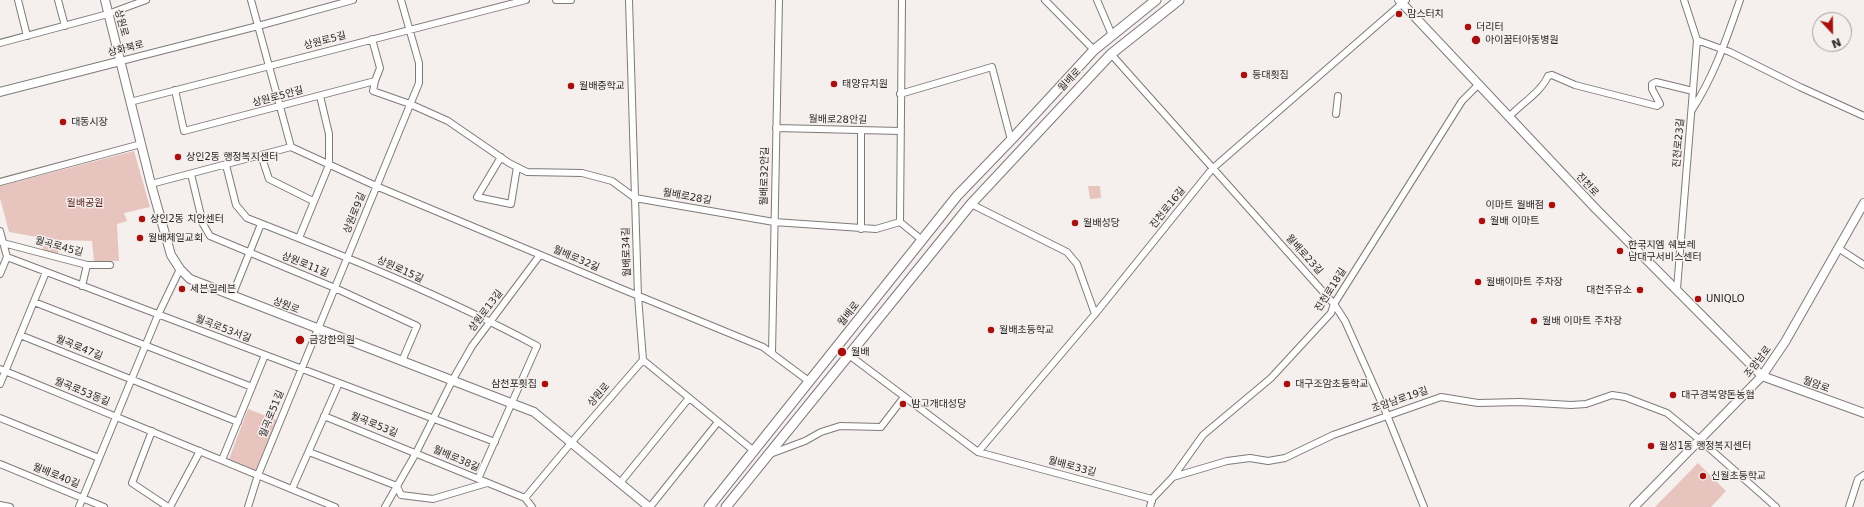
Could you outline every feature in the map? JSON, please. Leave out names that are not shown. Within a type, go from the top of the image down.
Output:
[{"type":"main road","name":"상원로","points":[[105,0],[151,184],[171,255],[180,269],[190,279],[534,412],[649,507]]},
{"type":"main road","name":"월배로","points":[[709,507],[957,196],[1094,50],[1156,0]]},
{"type":"main road","name":"월배로","points":[[726,507],[971,204],[1056,111],[1111,54],[1179,0]]},
{"type":"main road","name":"진천로","points":[[1402,1],[1596,209],[1762,376]]},
{"type":"main road","name":"상화북로","points":[[0,92],[121,61]]},
{"type":"main road","name":"조암남로","points":[[1634,507],[1762,376],[1785,342],[1864,203]]},
{"type":"main road","name":"월암로","points":[[1762,376],[1864,413]]},
{"type":"street","points":[[18,0],[27,36]]},
{"type":"street","points":[[58,0],[65,26]]},
{"type":"street","points":[[0,43],[108,14],[146,0]]},
{"type":"street","points":[[151,184],[291,147],[251,0]]},
{"type":"street","name":"상화북로","points":[[121,61],[353,0]]},
{"type":"street","name":"상원로9길","points":[[318,329],[419,83],[420,63],[401,0]]},
{"type":"street","name":"상원로5길","points":[[130,102],[526,0]]},
{"type":"street","points":[[556,0],[571,0]]},
{"type":"street","name":"월배로34길","points":[[630,0],[638,296],[643,360]]},
{"type":"street","name":"월배로32안길","points":[[772,353],[779,0]]},
{"type":"street","points":[[902,0],[900,222],[922,240]]},
{"type":"street","points":[[1045,0],[1094,50]]},
{"type":"street","points":[[1097,0],[1112,35]]},
{"type":"street","name":"진천로23길","points":[[1677,289],[1697,40],[1684,0]]},
{"type":"street","points":[[1691,112],[1708,85],[1723,49],[1740,0]]},
{"type":"street","name":"진천로16길","points":[[978,452],[1095,314],[1212,169],[1402,1]]},
{"type":"street","points":[[372,39],[380,68],[373,91],[410,104]]},
{"type":"street","points":[[1697,40],[1723,49],[1800,87],[1864,116]]},
{"type":"street","name":"월배로23길","points":[[1111,54],[1334,304],[1345,321],[1424,507]]},
{"type":"street","points":[[900,94],[992,67],[1011,140]]},
{"type":"street","points":[[1510,116],[1521,104],[1540,88],[1548,76],[1552,75],[1575,85],[1657,106],[1660,104],[1652,89],[1652,84],[1656,82],[1693,92]]},
{"type":"street","name":"상원로5안길","points":[[175,90],[184,131],[375,81]]},
{"type":"street","name":"진천로18길","points":[[1152,499],[1173,477],[1203,435],[1271,378],[1331,313],[1334,304],[1462,101],[1480,84]]},
{"type":"street","points":[[299,238],[329,165],[329,134],[320,96]]},
{"type":"street","points":[[1336,114],[1338,96]]},
{"type":"street","name":"월배로28길","points":[[410,104],[448,121],[501,158],[527,172],[582,173],[612,181],[635,198],[774,222],[861,229],[876,229],[900,222]]},
{"type":"street","name":"월배로28안길","points":[[776,128],[900,131]]},
{"type":"street","points":[[861,130],[861,229]]},
{"type":"street","points":[[0,182],[141,144]]},
{"type":"street","name":"월배로32길","points":[[291,147],[376,186],[763,347],[810,382]]},
{"type":"street","points":[[261,155],[268,179],[313,201]]},
{"type":"street","points":[[501,158],[477,197],[512,204],[517,167]]},
{"type":"street","name":"상원로15길","points":[[226,165],[236,205],[247,218],[347,257],[490,321],[537,346],[512,404]]},
{"type":"street","name":"상원로11길","points":[[191,174],[203,224],[210,236],[335,288],[417,326],[402,361]]},
{"type":"street","points":[[971,204],[1067,252],[1078,264],[1095,314]]},
{"type":"street","points":[[232,296],[261,224]]},
{"type":"street","points":[[0,231],[7,257],[0,274]]},
{"type":"street","name":"월곡로45길","points":[[3,243],[87,265],[110,266]]},
{"type":"street","points":[[1838,248],[1864,265]]},
{"type":"street","name":"상원로13길","points":[[452,381],[472,346],[540,255]]},
{"type":"street","name":"월곡로53서길","points":[[7,257],[433,419]]},
{"type":"street","points":[[82,286],[87,265]]},
{"type":"street","points":[[78,507],[158,315],[180,269]]},
{"type":"street","points":[[0,384],[3,370],[20,335],[46,272]]},
{"type":"street","points":[[34,302],[252,387]]},
{"type":"street","name":"월곡로51길","points":[[248,507],[258,475],[318,329]]},
{"type":"street","name":"월곡로47길","points":[[20,335],[238,422]]},
{"type":"street","points":[[222,460],[266,355]]},
{"type":"street","points":[[849,355],[978,452]]},
{"type":"street","points":[[643,360],[754,452]]},
{"type":"street","name":"상원로","points":[[525,498],[571,442],[643,360]]},
{"type":"street","name":"월곡로53동길","points":[[3,370],[332,506]]},
{"type":"street","points":[[385,507],[416,453],[452,381]]},
{"type":"street","points":[[292,489],[339,383]]},
{"type":"street","name":"조암남로19길","points":[[1173,477],[1227,461],[1250,458],[1268,461],[1285,458],[1333,435],[1386,415],[1441,397],[1478,403],[1520,402],[1571,405],[1586,404],[1612,395],[1625,397],[1667,412],[1776,507]]},
{"type":"street","points":[[768,455],[805,441],[821,432],[840,426],[881,427],[904,397]]},
{"type":"street","points":[[620,483],[689,398]]},
{"type":"street","points":[[478,479],[512,404]]},
{"type":"street","name":"월곡로53길","points":[[324,416],[416,453]]},
{"type":"street","points":[[0,418],[99,458]]},
{"type":"street","points":[[433,419],[495,442]]},
{"type":"street","name":"상원로","points":[[649,507],[718,422]]},
{"type":"street","points":[[152,431],[132,483],[169,507],[200,451]]},
{"type":"street","points":[[309,452],[397,486]]},
{"type":"street","name":"월배로33길","points":[[978,452],[1152,499]]},
{"type":"street","name":"월배로38길","points":[[416,453],[525,498]]},
{"type":"street","name":"월배로40길","points":[[0,464],[83,497],[104,507]]},
{"type":"street","points":[[1849,507],[1858,479],[1864,475]]},
{"type":"street","name":"월배로38길","points":[[397,486],[401,495],[433,498],[487,483]]},
{"type":"street","points":[[525,498],[532,507]]},
{"type":"street","points":[[1150,507],[1152,499]]},
{"type":"street","points":[[1152,499],[1153,507]]},
{"type":"street","points":[[0,505],[10,507]]},
{"type":"green space","name":"월배공원","points":[[134,151],[150,207],[124,213],[127,221],[117,224],[119,261],[94,261],[92,241],[60,240],[58,254],[43,251],[43,238],[9,232],[0,198],[0,186]]},
{"type":"green space","points":[[1088,186],[1100,186],[1101,198],[1090,199]]},
{"type":"green space","points":[[248,409],[277,420],[256,470],[229,459]]},
{"type":"green space","points":[[1698,463],[1726,491],[1711,507],[1655,507]]},
{"type":"place","name":"맘스터치","points":[[1399,14]]},
{"type":"place","name":"더리터","points":[[1468,27]]},
{"type":"place","name":"아이꿈터아동병원","points":[[1476,40]]},
{"type":"place","name":"등대횟집","points":[[1244,75]]},
{"type":"place","name":"태양유치원","points":[[834,84]]},
{"type":"place","name":"월배중학교","points":[[571,86]]},
{"type":"place","name":"대동시장","points":[[63,122]]},
{"type":"place","name":"상인2동 행정복지센터","points":[[178,157]]},
{"type":"place","name":"이마트 월배점","points":[[1552,205]]},
{"type":"place","name":"상인2동 치안센터","points":[[142,219]]},
{"type":"place","name":"월배 이마트","points":[[1482,221]]},
{"type":"place","name":"월배성당","points":[[1075,223]]},
{"type":"place","name":"월배제일교회","points":[[140,238]]},
{"type":"place","name":"한국지엠 쉐보레 남대구서비스센터","points":[[1620,251]]},
{"type":"place","name":"월배이마트 주차장","points":[[1478,282]]},
{"type":"place","name":"세븐일레븐","points":[[182,289]]},
{"type":"place","name":"대천주유소","points":[[1640,290]]},
{"type":"place","name":"UNIQLO","points":[[1698,299]]},
{"type":"place","name":"월배 이마트 주차장","points":[[1534,321]]},
{"type":"place","name":"월배초등학교","points":[[991,330]]},
{"type":"place","name":"금강한의원","points":[[300,340]]},
{"type":"place","name":"월배","points":[[842,352]]},
{"type":"place","name":"삼천포횟집","points":[[545,384]]},
{"type":"place","name":"대구조암초등학교","points":[[1287,384]]},
{"type":"place","name":"대구경북양돈농협","points":[[1673,395]]},
{"type":"place","name":"밤고개대성당","points":[[903,404]]},
{"type":"place","name":"월성1동 행정복지센터","points":[[1651,446]]},
{"type":"place","name":"신월초등학교","points":[[1703,476]]}]
